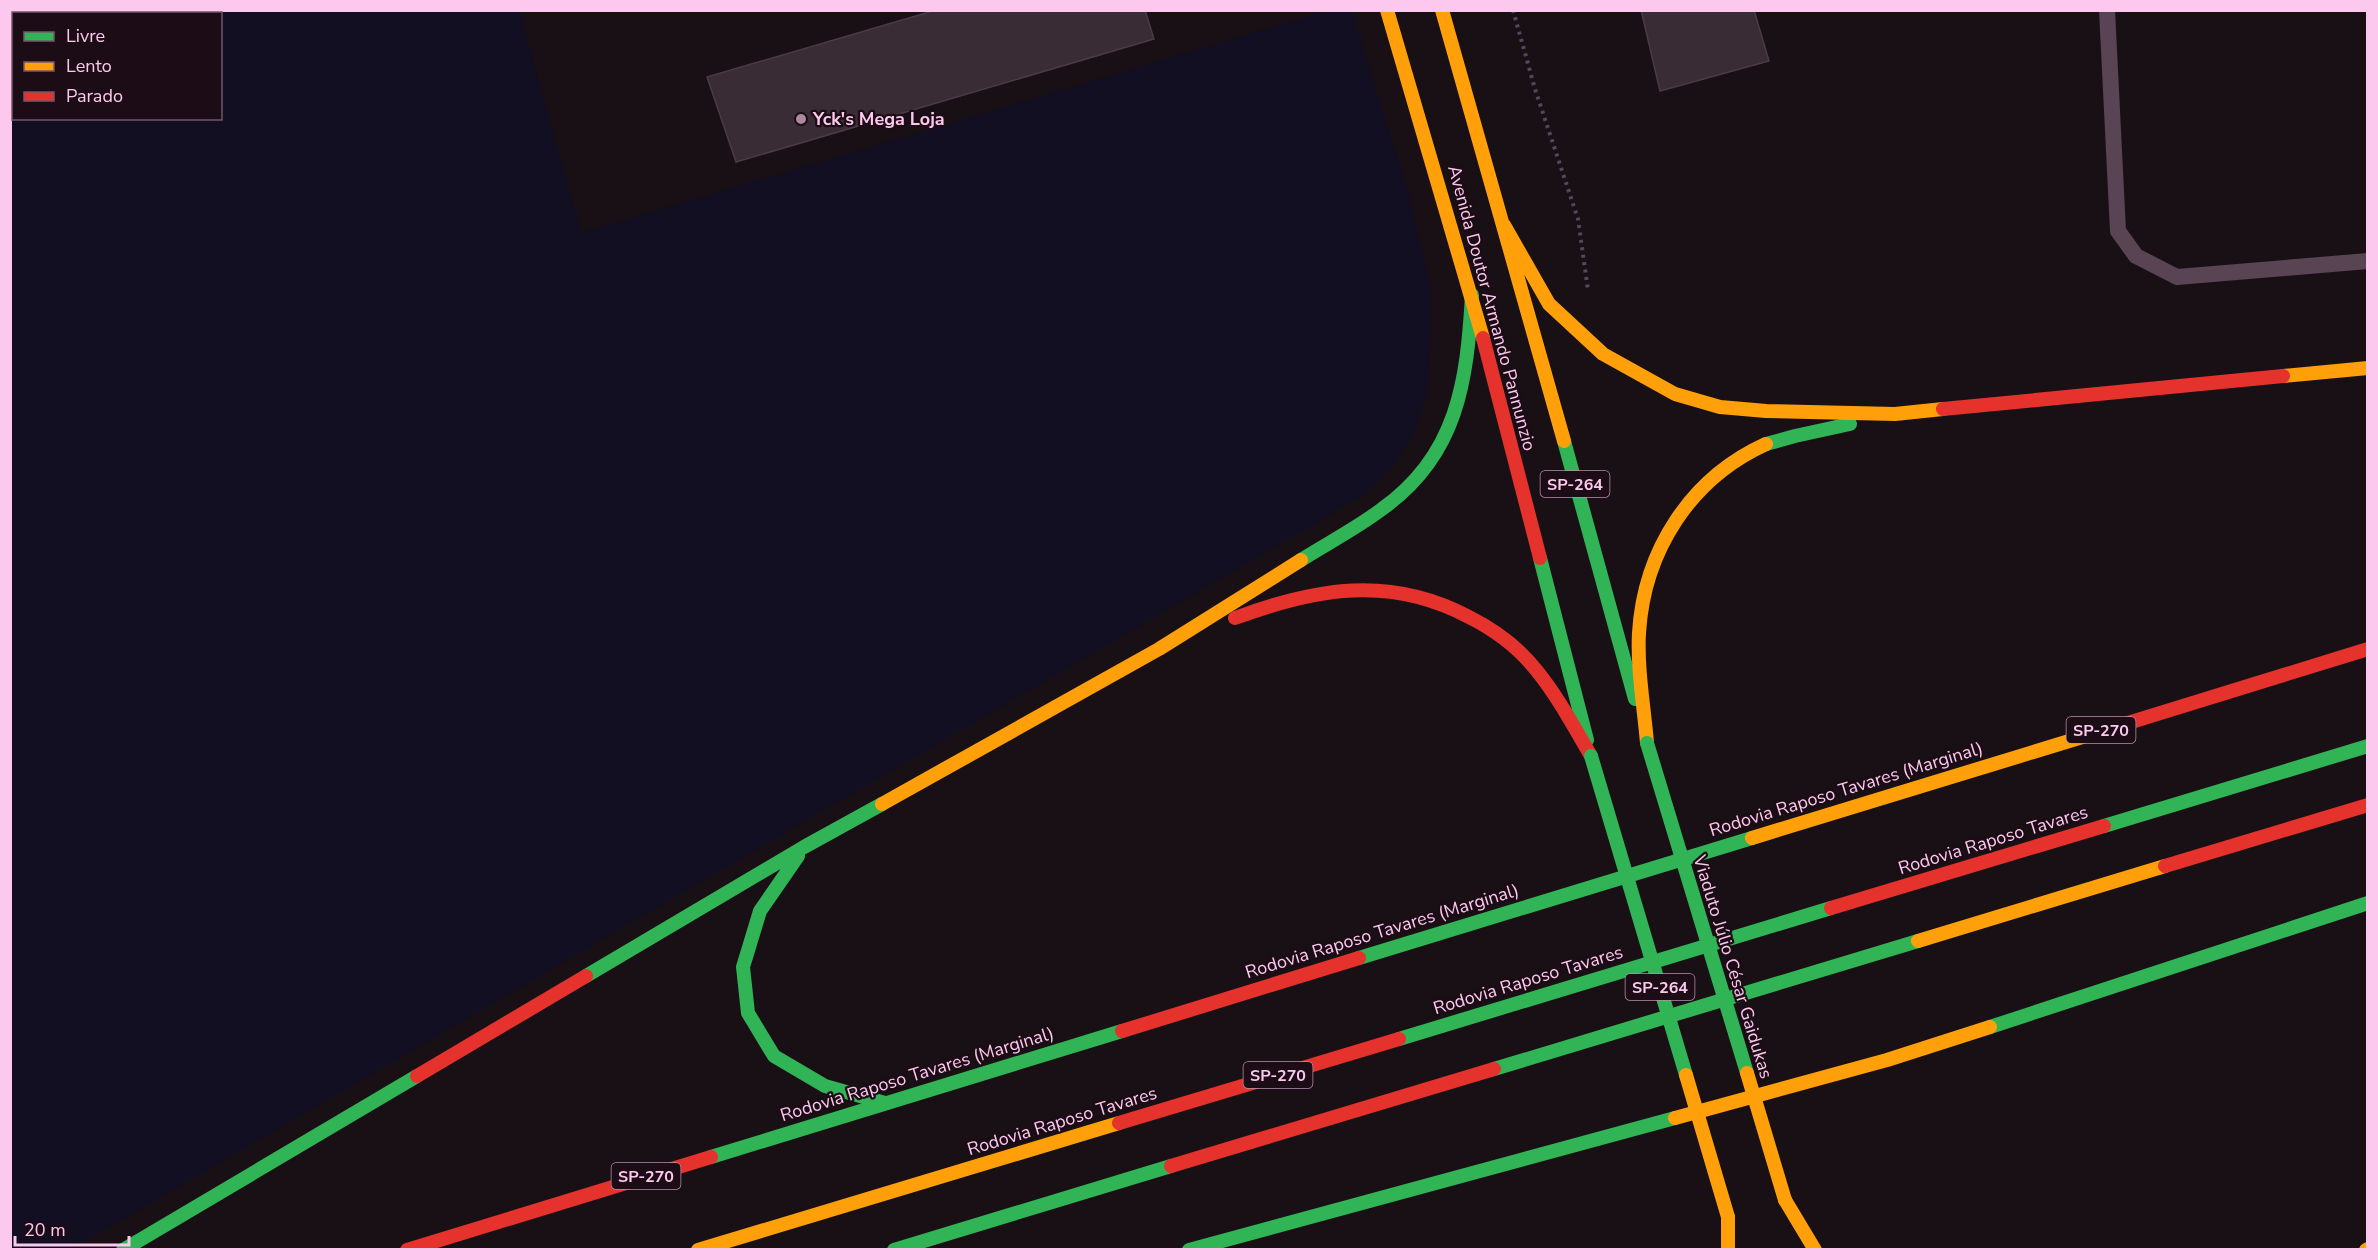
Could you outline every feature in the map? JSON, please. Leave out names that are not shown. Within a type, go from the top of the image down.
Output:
[{"type":"main road","name":"Avenida Doutor Armando Pannunzio","points":[[1387,10],[1472,295],[1591,756]]},
{"type":"main road","name":"Avenida Doutor Armando Pannunzio","points":[[1442,10],[1504,225],[1647,743]]},
{"type":"main road","points":[[1504,225],[1549,304],[1603,354],[1675,394],[1720,407],[1766,411],[1895,414],[2367,368]]},
{"type":"main road","points":[[123,1250],[804,848],[1159,649],[1383,509],[1435,457],[1453,418],[1463,386],[1469,346],[1472,295]]},
{"type":"main road","points":[[1647,743],[1639,633],[1643,601],[1654,565],[1673,526],[1691,498],[1736,459],[1768,444],[1895,414]]},
{"type":"main road","points":[[1159,649],[1286,599],[1368,588],[1402,591],[1434,599],[1468,615],[1503,637],[1536,669],[1562,705],[1591,756]]},
{"type":"main road","name":"Rodovia Raposo Tavares (Marginal)","points":[[407,1250],[2367,649]]},
{"type":"main road","name":"Viaduto Júlio César Gaidukas","points":[[1647,743],[1785,1200]]},
{"type":"main road","name":"Rodovia Raposo Tavares","points":[[698,1250],[2367,746]]},
{"type":"main road","name":"SP-264","points":[[1591,756],[1738,1250]]},
{"type":"main road","points":[[894,1250],[2367,805]]},
{"type":"main road","points":[[804,848],[760,911],[743,967],[748,1013],[774,1056],[825,1086],[885,1103]]},
{"type":"main road","points":[[1189,1250],[1887,1060],[2367,903]]},
{"type":"main road","points":[[1785,1200],[1815,1250]]},
{"type":"main road","name":"SP-264","points":[[1785,1200],[1800,1250]]},
{"type":"main road","points":[[1728,1217],[1728,1250]]},
{"type":"lane","points":[[2108,10],[2118,231],[2136,256],[2177,277],[2367,261]]},
{"type":"path","points":[[1512,10],[1535,89],[1578,219],[1589,293],[1573,328]]},
{"type":"shaded area","points":[[10,11],[519,11],[581,233],[1327,11],[1351,11],[1407,189],[1431,288],[1427,393],[1413,436],[1392,466],[1367,493],[72,1249],[11,1249]]},
{"type":"building","name":"Yck's Mega Loja","points":[[936,10],[1145,10],[1154,39],[736,162],[707,77]]},
{"type":"building","points":[[1641,10],[1754,10],[1769,61],[1660,91]]},
{"type":"traffic: fast","points":[[1301,560],[1382,509],[1407,488],[1427,465],[1443,440],[1454,414],[1467,357],[1472,295]]},
{"type":"traffic: fast","points":[[1766,444],[1850,424]]},
{"type":"traffic: fast","points":[[1564,441],[1635,699]]},
{"type":"traffic: fast","points":[[1540,558],[1587,740]]},
{"type":"traffic: fast","points":[[1647,743],[1747,1073]]},
{"type":"traffic: fast","points":[[2104,826],[2368,746]]},
{"type":"traffic: fast","points":[[1591,756],[1686,1075]]},
{"type":"traffic: fast","points":[[586,976],[804,847],[882,804]]},
{"type":"traffic: fast","points":[[1359,958],[1752,838]]},
{"type":"traffic: fast","points":[[798,856],[760,911],[743,967],[748,1013],[774,1056],[825,1086],[885,1103]]},
{"type":"traffic: fast","points":[[1990,1027],[2368,903]]},
{"type":"traffic: fast","points":[[1399,1039],[1831,908]]},
{"type":"traffic: fast","points":[[1494,1069],[1918,941]]},
{"type":"traffic: fast","points":[[711,1157],[1122,1031]]},
{"type":"traffic: fast","points":[[123,1250],[417,1076]]},
{"type":"traffic: fast","points":[[1189,1250],[1675,1118]]},
{"type":"traffic: fast","points":[[894,1250],[1171,1166]]},
{"type":"traffic: slow","points":[[1387,10],[1483,338]]},
{"type":"traffic: slow","points":[[1442,10],[1564,441]]},
{"type":"traffic: slow","points":[[1504,225],[1549,304],[1603,354],[1675,394],[1720,407],[1766,411],[1895,414],[1943,409]]},
{"type":"traffic: slow","points":[[2283,376],[2368,368]]},
{"type":"traffic: slow","points":[[1647,743],[1640,674],[1639,633],[1650,573],[1676,520],[1694,497],[1715,476],[1739,458],[1766,444]]},
{"type":"traffic: slow","points":[[882,804],[1159,649],[1301,560]]},
{"type":"traffic: slow","points":[[1752,838],[2102,731]]},
{"type":"traffic: slow","points":[[1918,941],[2165,866]]},
{"type":"traffic: slow","points":[[1675,1118],[1887,1060],[1990,1027]]},
{"type":"traffic: slow","points":[[1747,1073],[1785,1200]]},
{"type":"traffic: slow","points":[[1686,1075],[1728,1217]]},
{"type":"traffic: slow","points":[[698,1250],[1119,1123]]},
{"type":"traffic: slow","points":[[1785,1200],[1815,1250]]},
{"type":"traffic: slow","points":[[1728,1217],[1728,1250]]},
{"type":"traffic: jam","points":[[1483,338],[1540,558]]},
{"type":"traffic: jam","points":[[1943,409],[2283,376]]},
{"type":"traffic: jam","points":[[1235,618],[1295,599],[1353,590],[1410,595],[1440,604],[1488,628],[1522,655],[1552,691],[1591,756]]},
{"type":"traffic: jam","points":[[2102,731],[2368,649]]},
{"type":"traffic: jam","points":[[2165,866],[2368,805]]},
{"type":"traffic: jam","points":[[1831,908],[2104,826]]},
{"type":"traffic: jam","points":[[1122,1031],[1359,958]]},
{"type":"traffic: jam","points":[[417,1076],[586,976]]},
{"type":"traffic: jam","points":[[1119,1123],[1399,1039]]},
{"type":"traffic: jam","points":[[1171,1166],[1494,1069]]},
{"type":"traffic: jam","points":[[407,1250],[711,1157]]},
{"type":"place","name":"Yck's Mega Loja","points":[[801,119]]}]
